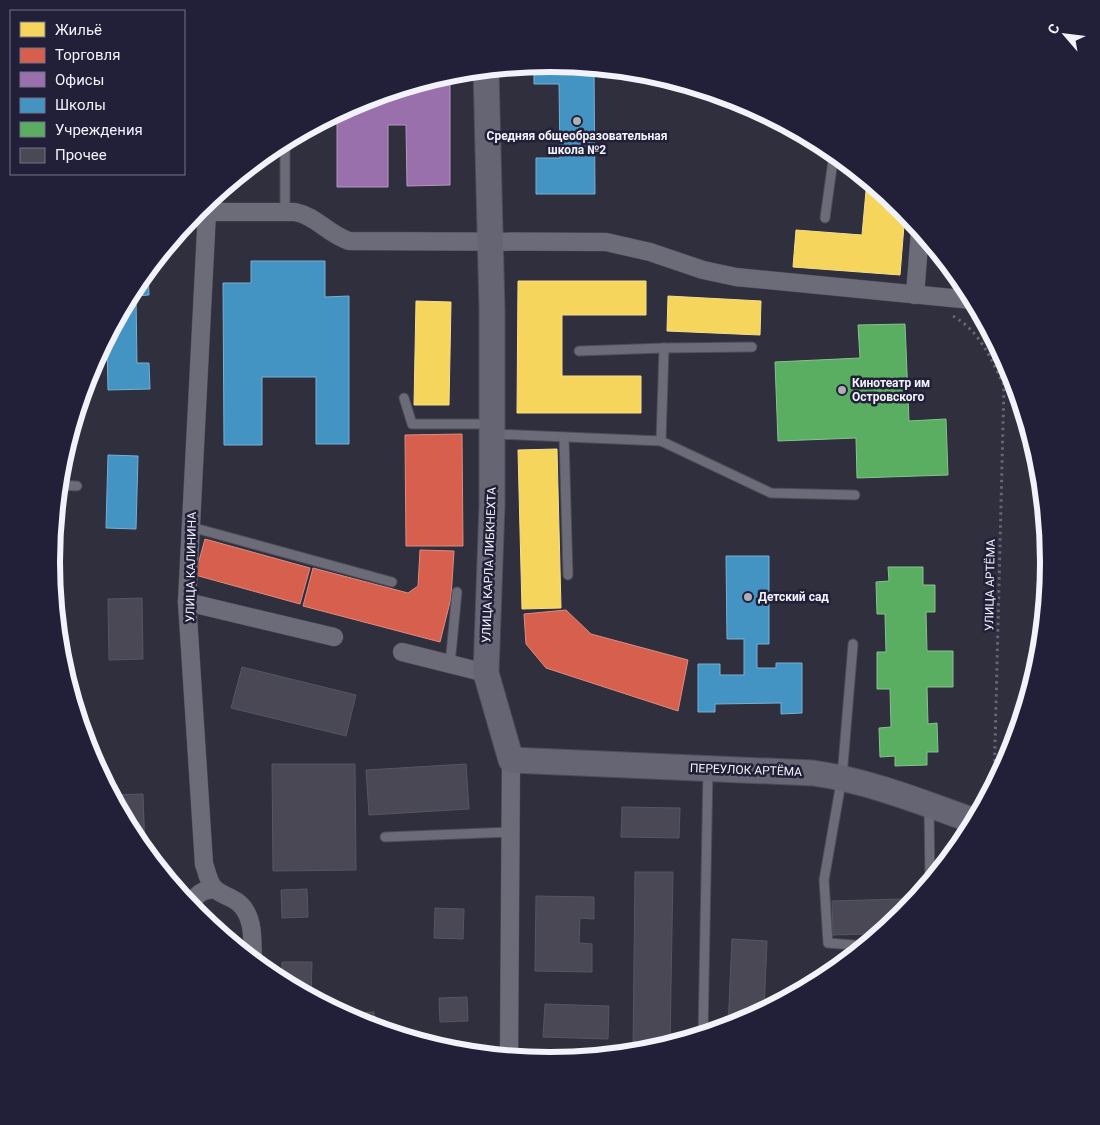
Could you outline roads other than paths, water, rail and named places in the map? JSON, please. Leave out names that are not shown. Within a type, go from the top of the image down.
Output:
[{"type":"street","name":"УЛИЦА КАРЛА ЛИБКНЕХТА","points":[[486,77],[491,242],[492,505],[486,673],[511,760],[509,1050]]},
{"type":"street","points":[[208,212],[285,212],[304,214],[324,229],[348,241],[606,242],[650,252],[703,270],[736,277],[963,299]]},
{"type":"street","name":"УЛИЦА КАЛИНИНА","points":[[201,219],[188,602],[204,864],[208,877],[215,889]]},
{"type":"street","points":[[915,295],[919,240]]},
{"type":"street","points":[[188,602],[334,637]]},
{"type":"street","points":[[402,652],[486,673]]},
{"type":"street","name":"ПЕРЕУЛОК АРТЁМА","points":[[511,760],[813,773],[842,777],[874,786],[967,819]]},
{"type":"street","points":[[195,900],[198,894],[204,890],[215,889],[233,898],[245,910],[250,924],[252,951]]},
{"type":"lane","points":[[285,151],[285,212]]},
{"type":"lane","points":[[825,218],[833,163]]},
{"type":"lane","points":[[580,352],[664,348],[752,347]]},
{"type":"lane","points":[[661,441],[664,348]]},
{"type":"lane","points":[[404,398],[412,424],[492,429],[564,437],[661,441],[771,493],[855,494]]},
{"type":"lane","points":[[564,437],[568,575]]},
{"type":"lane","points":[[66,485],[77,486]]},
{"type":"lane","points":[[191,527],[392,582]]},
{"type":"lane","points":[[450,664],[457,592]]},
{"type":"lane","points":[[853,644],[842,777],[824,880],[828,943],[854,946]]},
{"type":"lane","points":[[704,1027],[708,769]]},
{"type":"lane","points":[[929,805],[930,872]]},
{"type":"lane","points":[[385,836],[511,832]]},
{"type":"place","name":"Средняя общеобразовательная школа №2","points":[[577,121]]},
{"type":"place","name":"Кинотеатр им Островского","points":[[842,390]]},
{"type":"place","name":"Детский сад","points":[[748,597]]}]
